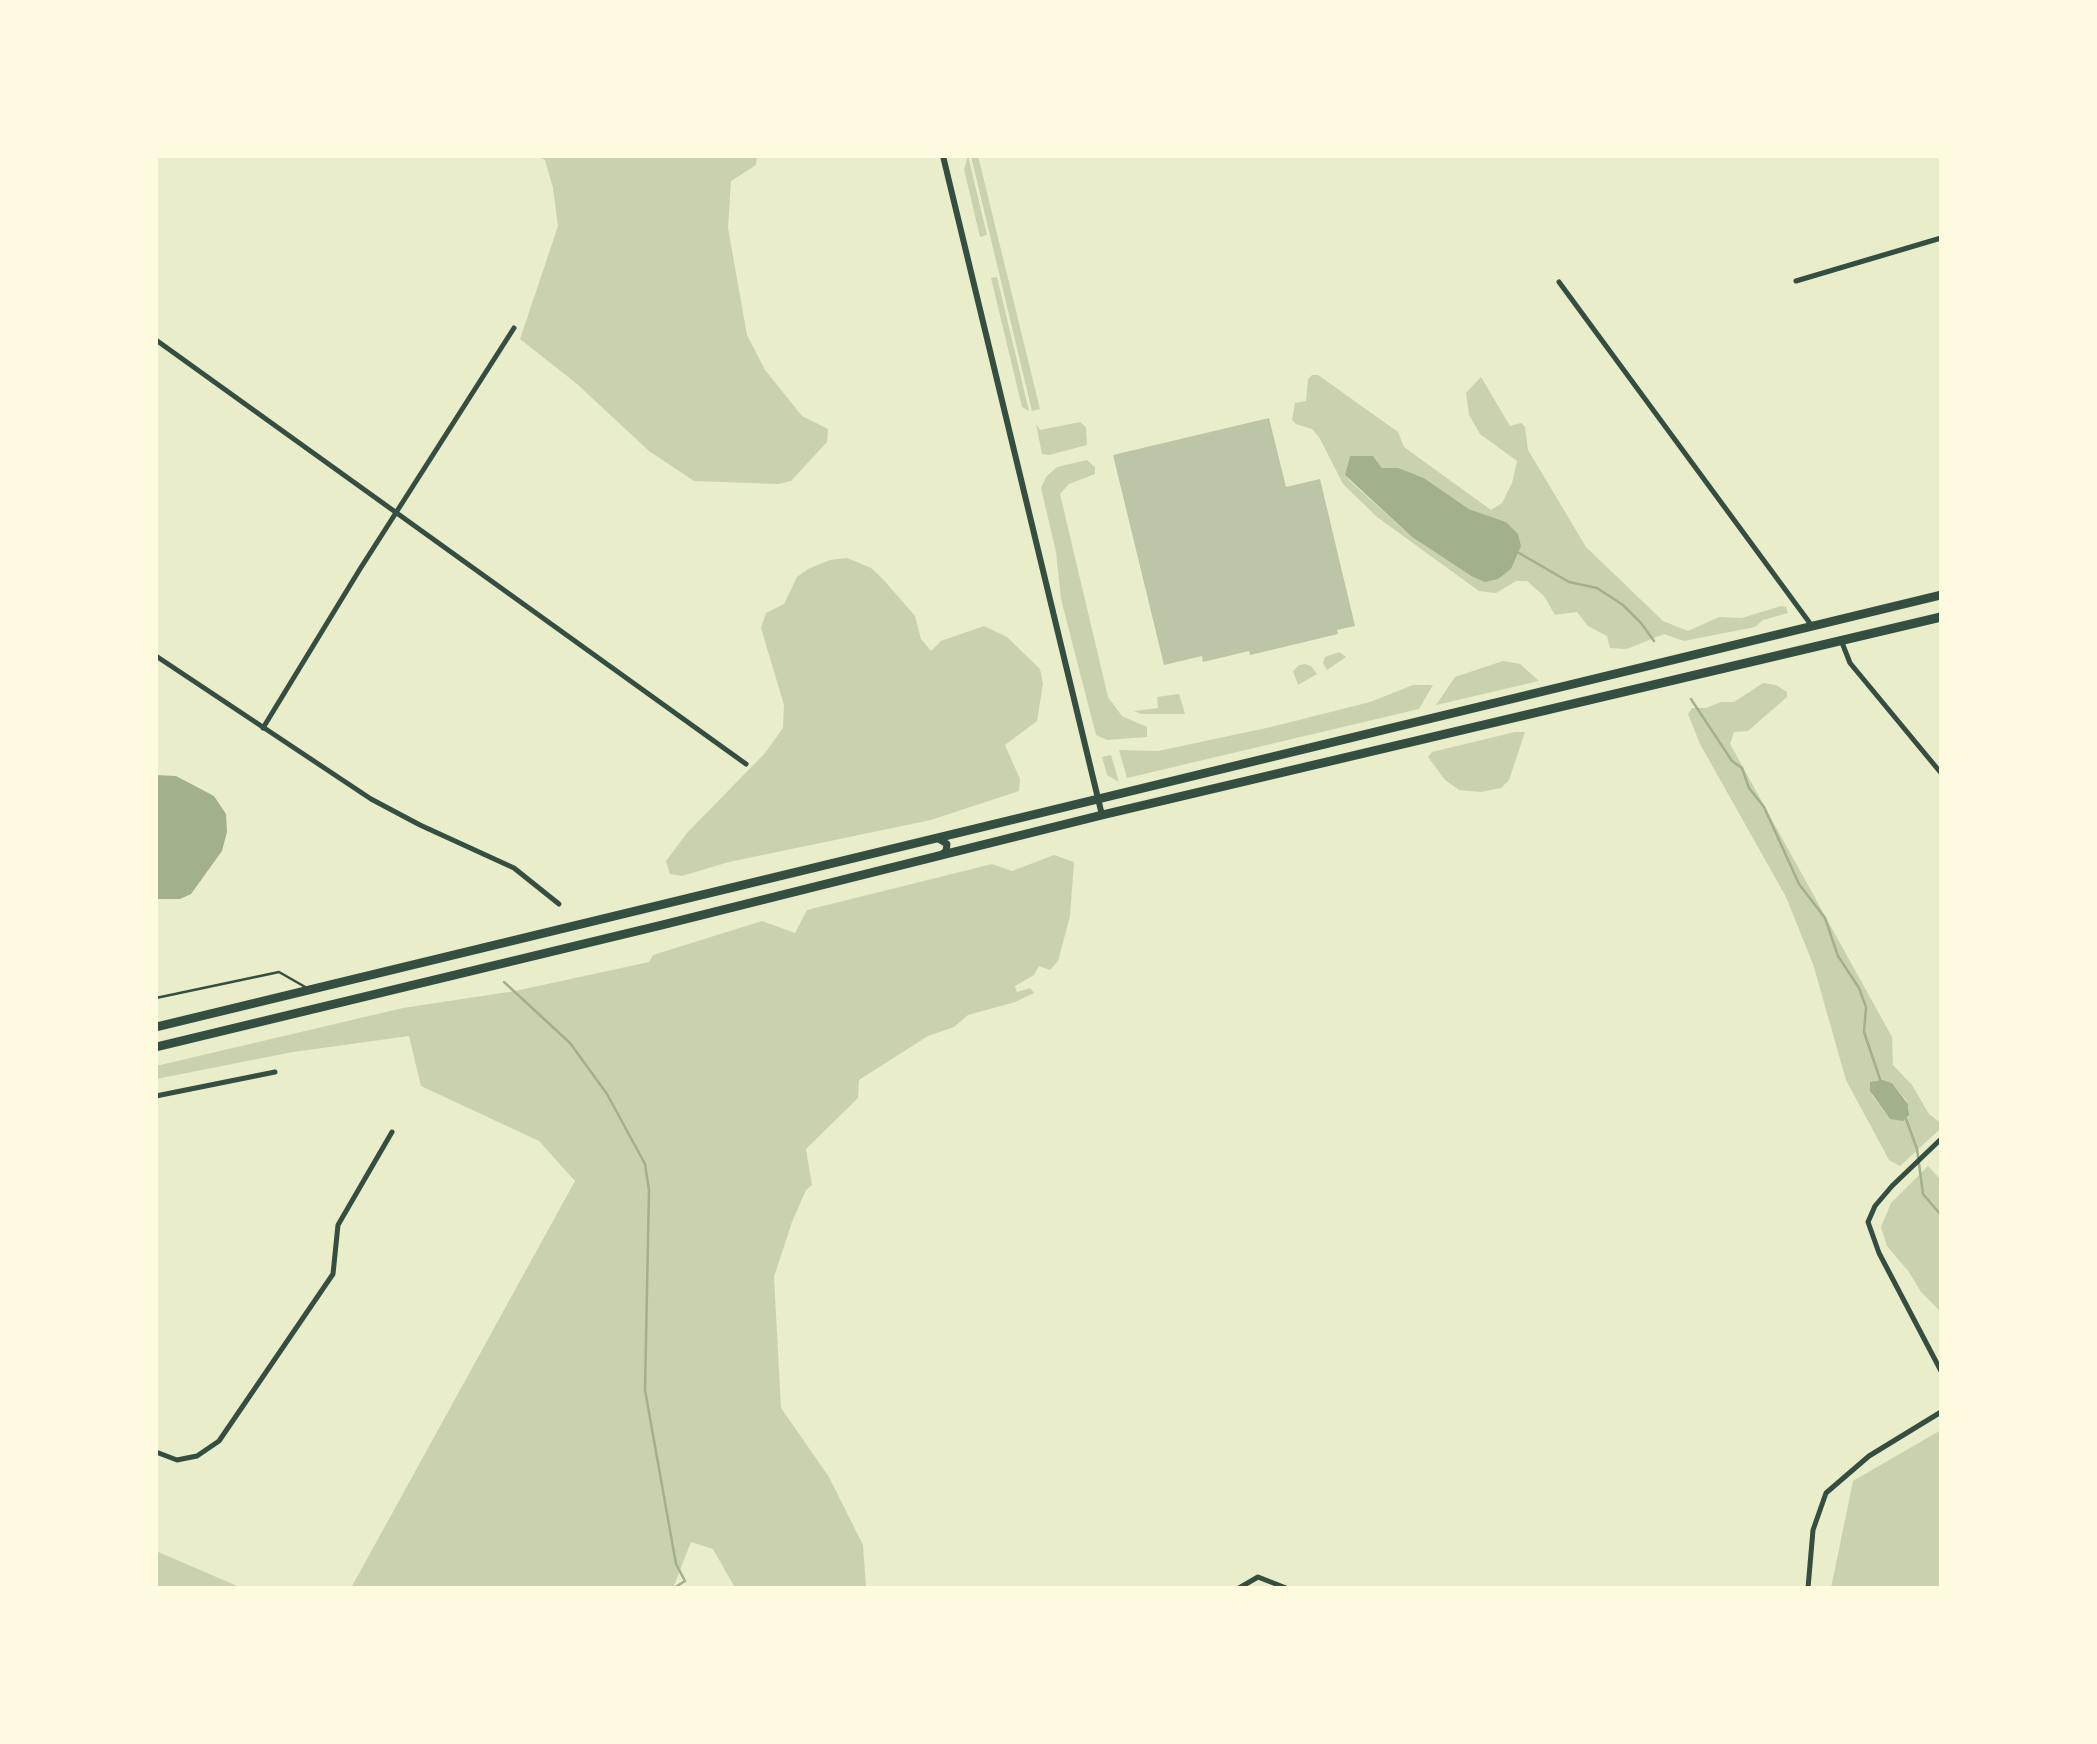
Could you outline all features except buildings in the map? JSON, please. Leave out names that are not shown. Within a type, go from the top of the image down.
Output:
[{"type":"highway","points":[[156,1027],[1941,595]]},
{"type":"highway","points":[[156,1047],[1102,815],[1387,750],[1941,617]]},
{"type":"main road","points":[[936,838],[943,839],[947,844],[946,851],[940,855]]},
{"type":"street","points":[[943,156],[1102,815]]},
{"type":"street","points":[[1796,281],[1941,238]]},
{"type":"street","points":[[1559,282],[1812,626]]},
{"type":"street","points":[[263,728],[514,328]]},
{"type":"street","points":[[156,340],[746,764]]},
{"type":"street","points":[[1841,640],[1850,663],[1941,772]]},
{"type":"street","points":[[156,656],[394,812],[514,868],[559,904]]},
{"type":"street","points":[[156,1096],[275,1072]]},
{"type":"street","points":[[156,1452],[177,1460],[197,1456],[219,1441],[333,1274],[338,1225],[392,1132]]},
{"type":"street","points":[[1941,1139],[1892,1186],[1875,1206],[1868,1222],[1879,1252],[1941,1371]]},
{"type":"street","points":[[1808,1588],[1813,1530],[1826,1493],[1868,1456],[1941,1412]]},
{"type":"street","points":[[1239,1588],[1258,1577],[1286,1588]]},
{"type":"lane","points":[[156,998],[279,972],[309,989]]},
{"type":"shaded area","points":[[538,156],[757,156],[756,165],[731,181],[728,228],[747,335],[765,370],[802,416],[828,429],[827,442],[791,481],[778,484],[694,481],[649,451],[577,384],[520,339],[558,226],[553,188],[545,160]]},
{"type":"shaded area","points":[[968,156],[987,235],[980,237],[964,169]]},
{"type":"shaded area","points":[[971,156],[978,156],[1040,409],[1032,411]]},
{"type":"shaded area","points":[[997,277],[1029,411],[1022,407],[991,278]]},
{"type":"shaded area","points":[[1312,375],[1318,375],[1398,432],[1404,447],[1491,510],[1502,503],[1512,483],[1517,461],[1480,434],[1469,415],[1466,393],[1481,377],[1510,426],[1521,423],[1525,427],[1528,450],[1586,547],[1663,621],[1688,631],[1719,617],[1742,618],[1781,606],[1786,607],[1788,613],[1763,620],[1755,627],[1684,641],[1664,634],[1627,649],[1610,648],[1607,636],[1588,626],[1577,612],[1555,615],[1544,596],[1527,581],[1516,581],[1496,593],[1479,591],[1377,517],[1343,484],[1319,437],[1312,429],[1292,420],[1295,403],[1306,401],[1308,379]],"holes":[[[1350,456],[1373,456],[1382,468],[1398,469],[1424,478],[1469,509],[1506,522],[1471,576],[1412,537],[1345,475]]]},
{"type":"shaded area","points":[[1080,422],[1086,427],[1087,445],[1049,455],[1042,454],[1036,424],[1040,430]]},
{"type":"shaded area","points":[[1350,456],[1373,456],[1382,468],[1398,468],[1424,478],[1469,509],[1506,522],[1518,534],[1521,546],[1511,569],[1498,579],[1485,582],[1471,576],[1412,537],[1345,475]]},
{"type":"shaded area","points":[[1087,460],[1095,467],[1095,474],[1069,484],[1060,494],[1108,697],[1122,716],[1147,727],[1147,737],[1107,740],[1096,735],[1061,599],[1056,552],[1041,488],[1046,477],[1057,467]]},
{"type":"shaded area","points":[[847,558],[871,568],[882,578],[915,616],[921,639],[931,651],[941,641],[984,626],[1007,637],[1040,669],[1043,684],[1037,721],[1005,745],[1020,779],[1019,791],[931,820],[729,862],[682,876],[670,874],[666,861],[687,833],[765,753],[783,728],[784,705],[761,628],[766,613],[784,604],[797,577],[808,569],[830,560]]},
{"type":"shaded area","points":[[1339,652],[1346,657],[1327,670],[1323,663],[1325,657]]},
{"type":"shaded area","points":[[1503,661],[1520,664],[1539,681],[1436,705],[1455,677]]},
{"type":"shaded area","points":[[1299,665],[1311,666],[1317,674],[1298,685],[1293,671]]},
{"type":"shaded area","points":[[1763,683],[1776,685],[1787,692],[1787,697],[1748,731],[1734,732],[1730,744],[1892,1037],[1893,1065],[1912,1085],[1929,1114],[1941,1123],[1941,1128],[1900,1166],[1889,1160],[1846,1080],[1813,964],[1786,897],[1700,744],[1688,714],[1692,708],[1734,702]],"holes":[[[1883,1080],[1892,1083],[1906,1100],[1909,1108],[1907,1119],[1890,1119],[1872,1095]]]},
{"type":"shaded area","points":[[1413,685],[1433,685],[1419,709],[1127,778],[1119,750],[1158,751],[1271,727],[1370,702]]},
{"type":"shaded area","points":[[1179,694],[1185,714],[1141,714],[1134,711],[1158,708],[1157,697]]},
{"type":"shaded area","points":[[1515,732],[1525,732],[1509,780],[1501,788],[1481,792],[1459,790],[1445,780],[1428,757],[1432,752]]},
{"type":"shaded area","points":[[1111,755],[1119,782],[1107,775],[1102,757]]},
{"type":"shaded area","points":[[156,775],[176,776],[214,796],[226,814],[227,832],[222,851],[191,894],[180,899],[156,899]]},
{"type":"shaded area","points":[[1054,855],[1074,862],[1070,916],[1058,961],[1050,970],[1039,966],[1034,975],[1015,986],[1017,992],[1030,988],[1034,993],[1015,1002],[968,1015],[954,1027],[928,1036],[859,1080],[858,1098],[806,1149],[812,1185],[806,1190],[792,1222],[774,1277],[781,1408],[829,1477],[863,1545],[866,1588],[735,1588],[713,1549],[691,1542],[673,1588],[351,1588],[575,1181],[539,1141],[421,1086],[409,1036],[293,1052],[156,1079],[156,1066],[403,1008],[515,991],[649,962],[653,955],[762,921],[795,933],[807,910],[992,864],[1012,871]]},
{"type":"shaded area","points":[[1883,1080],[1892,1083],[1908,1104],[1909,1115],[1903,1121],[1890,1119],[1870,1091],[1870,1082]]},
{"type":"shaded area","points":[[1928,1166],[1941,1180],[1941,1312],[1921,1292],[1909,1272],[1887,1246],[1881,1227],[1891,1203]]},
{"type":"shaded area","points":[[1941,1430],[1941,1588],[1831,1588],[1853,1481]]},
{"type":"shaded area","points":[[156,1551],[242,1588],[156,1588]]},
{"type":"waterway","points":[[1519,553],[1569,582],[1597,588],[1623,605],[1654,641]]},
{"type":"waterway","points":[[1691,699],[1732,761],[1742,768],[1749,788],[1764,807],[1799,884],[1825,918],[1838,956],[1859,988],[1866,1007],[1864,1032],[1881,1082]]},
{"type":"waterway","points":[[504,982],[570,1043],[607,1094],[645,1164],[649,1190],[645,1390],[676,1564],[685,1581],[674,1588]]},
{"type":"waterway","points":[[1905,1116],[1917,1149],[1923,1194],[1941,1215]]}]
